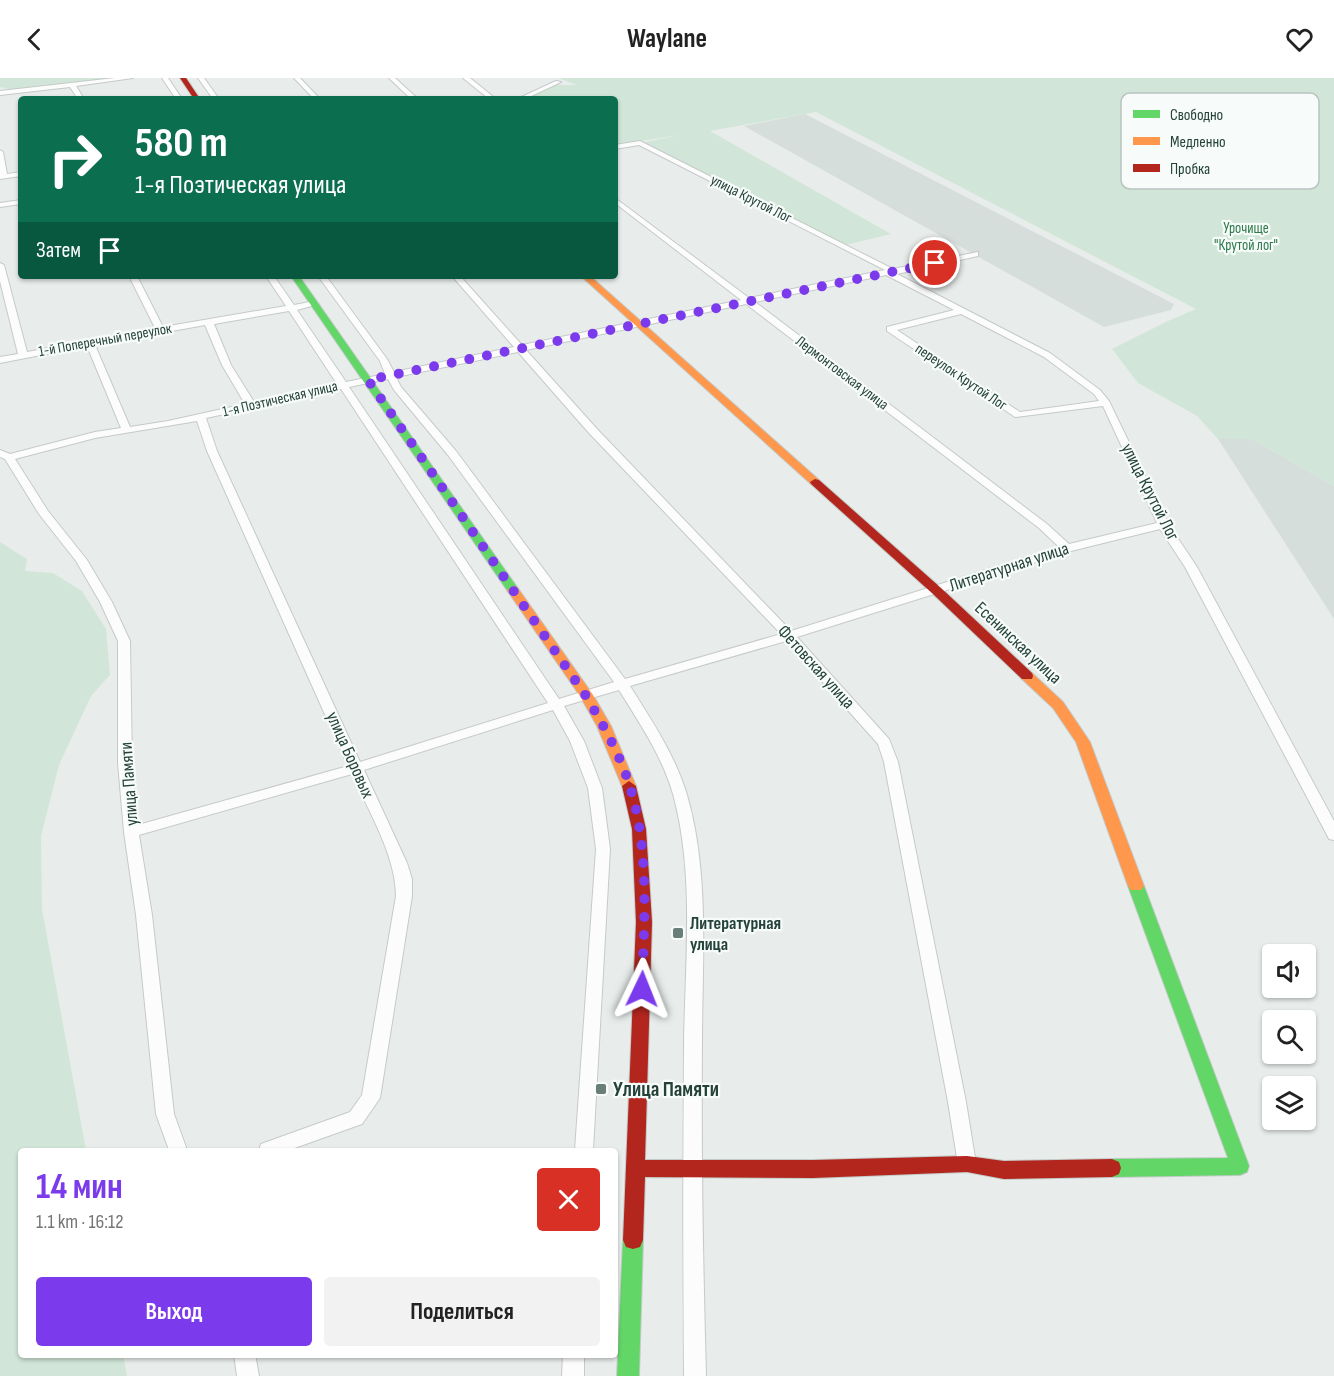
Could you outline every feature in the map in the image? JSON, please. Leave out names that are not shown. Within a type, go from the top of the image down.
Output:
[{"type":"street","points":[[0,93],[130,78]]},
{"type":"street","points":[[165,78],[177,96]]},
{"type":"street","points":[[183,78],[195,96]]},
{"type":"street","points":[[201,78],[214,96]]},
{"type":"street","points":[[297,78],[313,96]]},
{"type":"street","points":[[392,78],[412,96]]},
{"type":"street","points":[[466,78],[489,96]]},
{"type":"street","points":[[527,96],[558,82]]},
{"type":"street","points":[[72,85],[79,96]]},
{"type":"street","name":"улица Крутой Лог","points":[[618,147],[640,143],[1056,361],[1097,392],[1106,403],[1163,525],[1191,567],[1334,835]]},
{"type":"street","points":[[0,152],[2,177],[18,174]]},
{"type":"street","points":[[0,205],[18,202]]},
{"type":"street","name":"Лермонтовская улица","points":[[618,202],[1044,526],[1067,548]]},
{"type":"street","name":"1-я Поэтическая улица","points":[[5,455],[126,429],[168,424],[342,385],[975,254]]},
{"type":"street","points":[[0,265],[23,355]]},
{"type":"street","points":[[135,279],[160,330]]},
{"type":"street","points":[[272,279],[557,706],[577,741],[588,767],[595,788],[603,849],[584,1148]]},
{"type":"street","points":[[298,279],[586,696],[616,751],[630,788],[639,829],[644,922],[628,1376]]},
{"type":"street","points":[[323,279],[384,361],[397,388],[452,453],[623,686],[666,755],[680,795],[688,832],[694,887],[692,1168],[695,1376]]},
{"type":"street","name":"Фетовская улица","points":[[459,279],[593,431],[789,636],[884,742],[888,751],[957,1102],[967,1164]]},
{"type":"street","name":"Есенинская улица","points":[[588,279],[937,591],[1058,705],[1083,742],[1240,1166],[1004,1170],[967,1164]]},
{"type":"street","name":"1-й Поперечный переулок","points":[[0,360],[315,304]]},
{"type":"street","name":"переулок Крутой Лог","points":[[960,311],[890,329],[1018,415],[1106,403]]},
{"type":"street","points":[[209,322],[212,334],[242,394],[251,405]]},
{"type":"street","points":[[90,343],[126,429]]},
{"type":"street","name":"улица Боровых","points":[[201,417],[212,452],[244,517],[399,863],[404,879],[404,896],[374,1088],[366,1108],[356,1118],[343,1124],[274,1148]]},
{"type":"street","name":"улица Памяти","points":[[5,455],[43,512],[81,560],[106,602],[124,641],[125,763],[131,832],[144,915],[165,1114],[177,1148]]},
{"type":"street","name":"Литературная улица","points":[[131,832],[356,768],[586,696],[937,591],[1067,548],[1163,525]]},
{"type":"street","points":[[635,1168],[813,1169],[967,1164]]},
{"type":"street","points":[[245,1358],[248,1376]]},
{"type":"street","points":[[573,1376],[574,1358]]},
{"type":"shaded area","points":[[805,114],[1174,304],[1171,310],[1104,327],[744,126]]},
{"type":"shaded area","points":[[1218,439],[1252,439],[1334,486],[1334,619]]},
{"type":"green space","points":[[0,78],[115,78],[12,90],[0,87]]},
{"type":"green space","name":"Урочище \"Крутой лог\"","points":[[558,78],[1334,78],[1334,486],[1252,439],[1218,439],[1197,416],[1138,383],[1112,349],[1196,309],[816,112],[710,131],[891,234],[846,245],[640,143],[680,135],[618,145],[618,96],[530,96],[556,85],[577,85]]},
{"type":"green space","points":[[0,542],[27,559],[25,571],[53,573],[82,591],[106,629],[110,675],[91,696],[59,765],[41,836],[42,909],[86,1148],[18,1148],[18,1358],[124,1358],[127,1376],[0,1376]]},
{"type":"traffic: fast","points":[[297,279],[513,590]]},
{"type":"traffic: fast","points":[[1112,1168],[1240,1166],[1136,886]]},
{"type":"traffic: fast","points":[[628,1376],[633,1240]]},
{"type":"traffic: slow","points":[[588,279],[815,482]]},
{"type":"traffic: slow","points":[[513,590],[586,695],[604,726],[629,786]]},
{"type":"traffic: slow","points":[[1027,676],[1058,705],[1083,742],[1136,886]]},
{"type":"traffic: jam","points":[[183,78],[195,96]]},
{"type":"traffic: jam","points":[[815,482],[937,591],[1027,676]]},
{"type":"traffic: jam","points":[[629,786],[639,829],[644,922],[633,1240]]},
{"type":"traffic: jam","points":[[635,1168],[813,1169],[967,1164],[1004,1170],[1112,1168]]},
{"type":"place","name":"Литературная улица","points":[[678,933]]},
{"type":"place","name":"Улица Памяти","points":[[601,1089]]},
{"type":"route","points":[[642,989],[644,922],[639,829],[630,788],[616,751],[586,696],[368,380],[935,263]]}]
